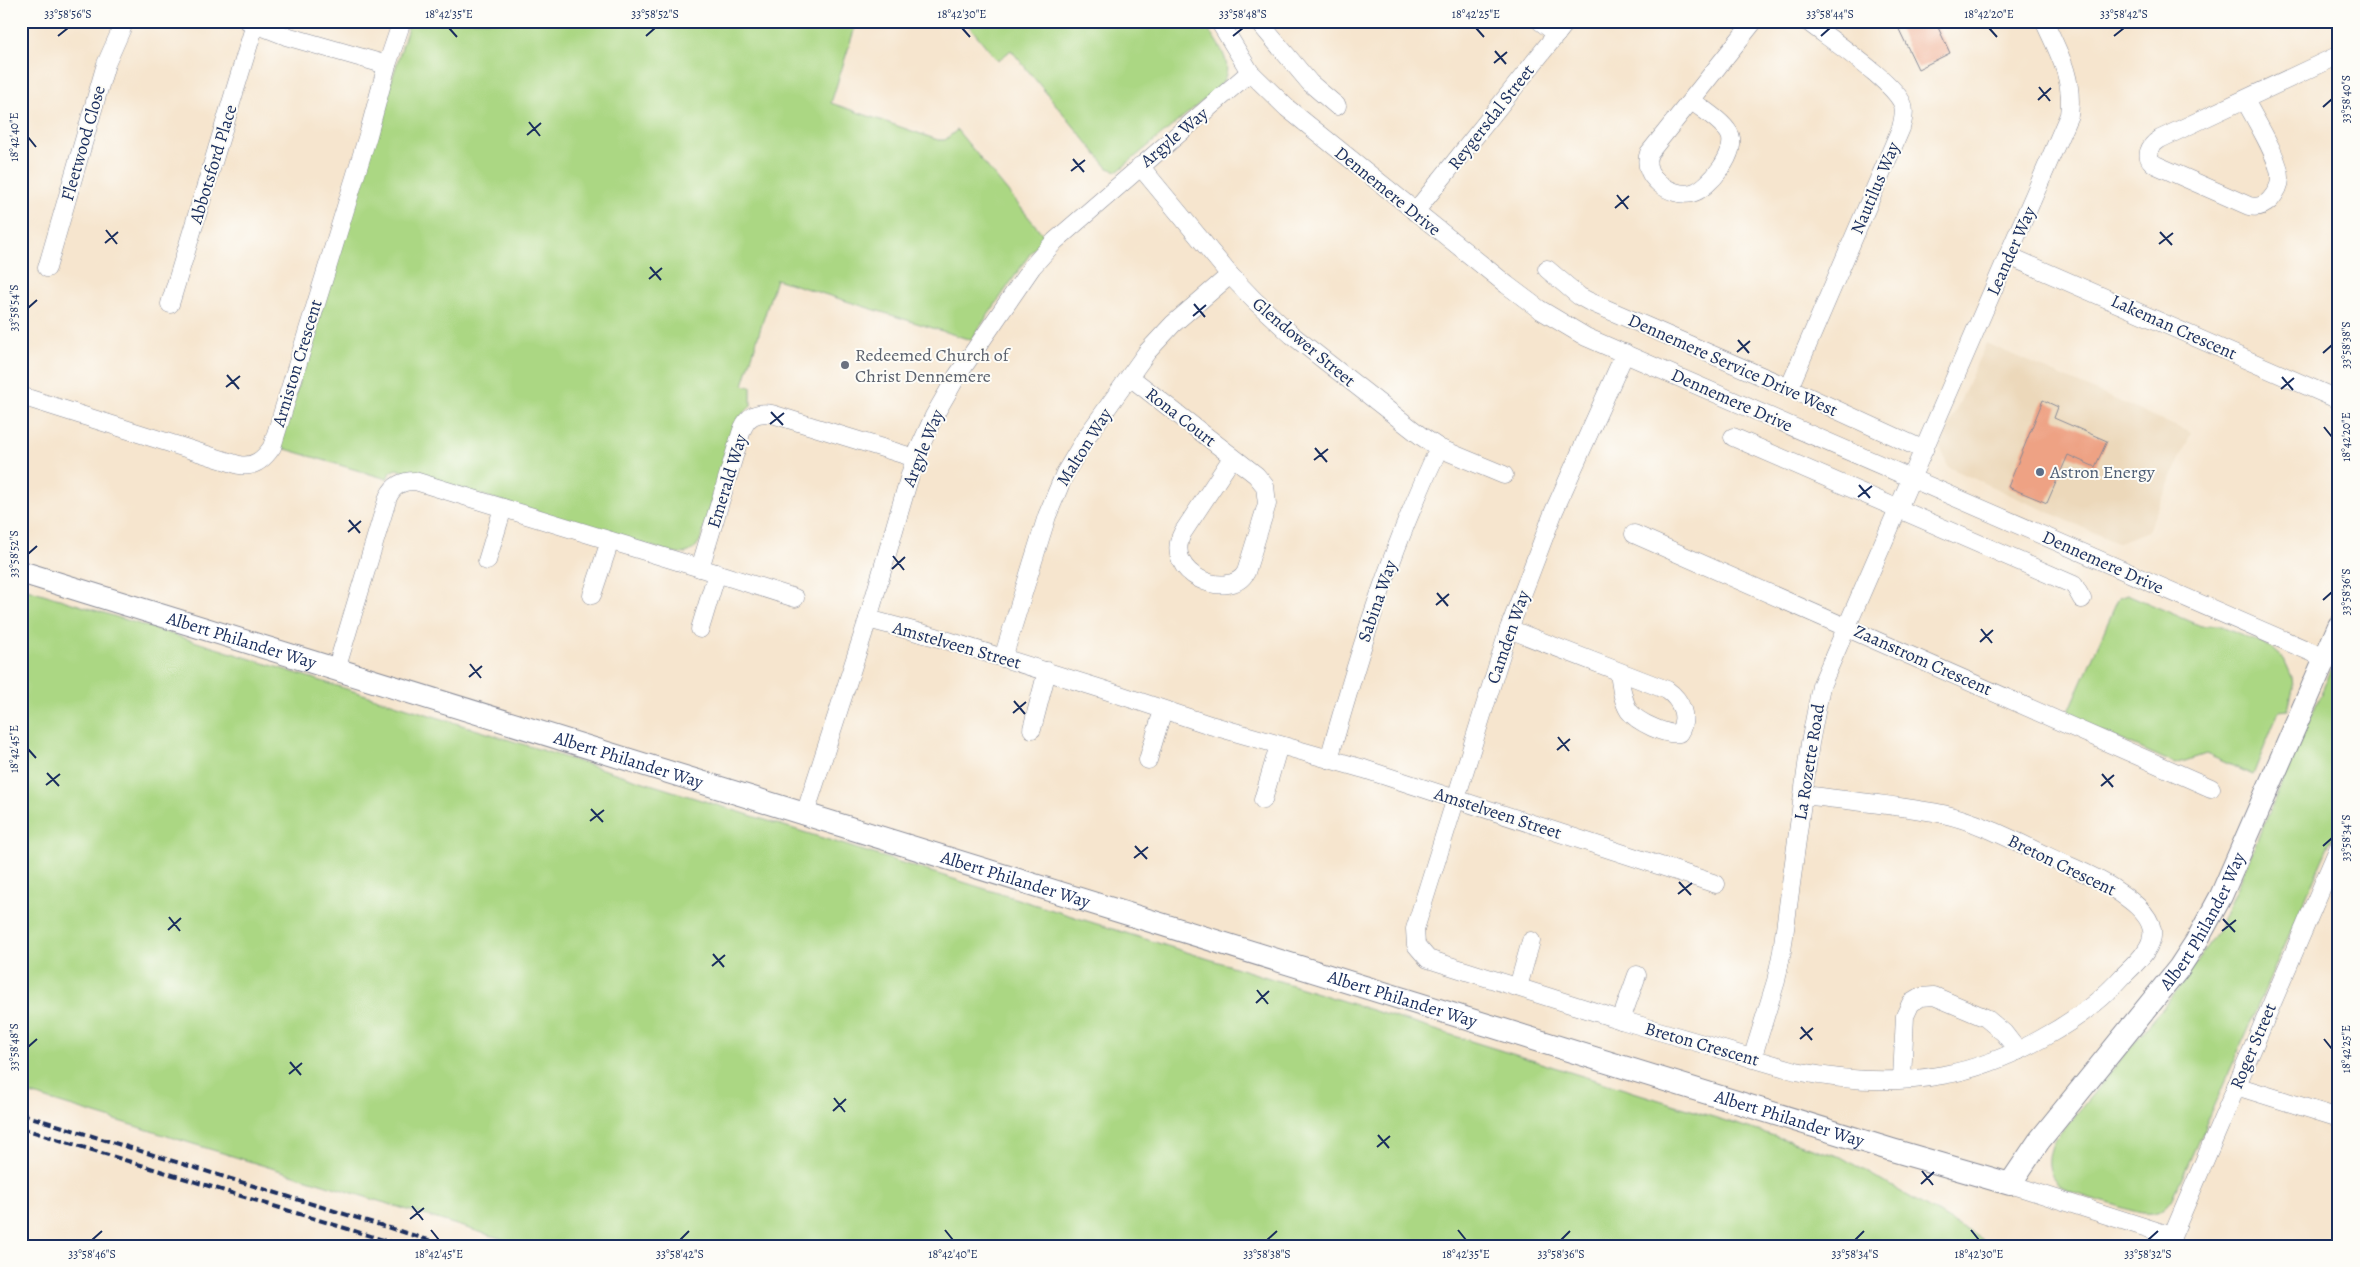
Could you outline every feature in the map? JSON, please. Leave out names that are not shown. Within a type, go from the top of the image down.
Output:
[{"type":"street","name":"Fleetwood Close","points":[[47,268],[106,64],[125,21]]},
{"type":"street","name":"Arniston Crescent","points":[[21,396],[239,465],[251,465],[261,460],[272,447],[368,136],[387,65],[402,21]]},
{"type":"street","name":"Dennemere Drive","points":[[1219,21],[1250,72],[1314,132],[1540,309],[1586,337],[2324,658]]},
{"type":"street","points":[[1258,21],[1305,77],[1337,106]]},
{"type":"street","points":[[1540,21],[1562,28]]},
{"type":"street","points":[[1692,100],[1729,133],[1732,145],[1729,155],[1706,184],[1695,192],[1682,193],[1668,188],[1653,178],[1647,163],[1652,149],[1754,21]]},
{"type":"street","name":"Nautilus Way","points":[[1789,388],[1901,128],[1904,112],[1903,104],[1891,88],[1807,21]]},
{"type":"street","name":"Leander Way","points":[[1911,478],[2064,128],[2071,101],[2071,88],[2066,68],[2044,21]]},
{"type":"street","points":[[251,22],[286,36],[387,65]]},
{"type":"street","name":"Abbotsford Place","points":[[170,304],[251,22]]},
{"type":"street","name":"Reygersdal Street","points":[[1415,212],[1562,28]]},
{"type":"street","points":[[2245,100],[2272,153],[2280,176],[2278,188],[2265,204],[2254,208],[2156,165],[2150,160],[2148,152],[2154,143],[2339,55]]},
{"type":"street","name":"Argyle Way","points":[[805,814],[868,619],[916,458],[934,416],[957,376],[1032,267],[1055,241],[1250,72]]},
{"type":"street","name":"Glendower Street","points":[[1140,166],[1230,275],[1292,335],[1401,422],[1439,448],[1504,475]]},
{"type":"street","name":"Lakeman Crescent","points":[[2009,256],[2339,400]]},
{"type":"street","name":"Dennemere Service Drive West","points":[[1547,269],[1574,292],[1588,301],[1789,388],[1924,450]]},
{"type":"street","name":"Malton Way","points":[[1003,658],[1055,492],[1085,439],[1160,338],[1230,275]]},
{"type":"street","name":"Camden Way","points":[[1415,930],[1454,798],[1509,629],[1554,512],[1625,354]]},
{"type":"street","name":"Rona Court","points":[[1130,378],[1262,481],[1267,493],[1267,504],[1242,578],[1231,584],[1220,584],[1209,582],[1187,571],[1179,558],[1177,545],[1183,532],[1232,458]]},
{"type":"street","name":"Emerald Way","points":[[700,568],[743,426],[757,413],[772,414],[916,458]]},
{"type":"street","points":[[1733,437],[2074,585],[2082,598]]},
{"type":"street","name":"Sabina Way","points":[[1329,759],[1382,586],[1420,487],[1439,448]]},
{"type":"street","name":"La Rozette Road","points":[[1752,1059],[1776,981],[1782,951],[1810,742],[1822,686],[1911,478]]},
{"type":"street","points":[[336,670],[388,497],[394,486],[407,481],[415,480],[795,598]]},
{"type":"street","points":[[487,561],[502,508]]},
{"type":"street","name":"Zaanstrom Crescent","points":[[1634,534],[2211,788]]},
{"type":"street","points":[[592,595],[610,541]]},
{"type":"street","name":"Albert Philander Way","points":[[21,572],[1856,1139],[2010,1184],[2170,1241]]},
{"type":"street","points":[[700,629],[717,573]]},
{"type":"street","name":"Amstelveen Street","points":[[868,619],[936,637],[1163,710],[1454,798],[1716,884]]},
{"type":"street","name":"Albert Philander Way","points":[[2010,1184],[2039,1141],[2179,968],[2196,942],[2221,896],[2339,626]]},
{"type":"street","points":[[1509,629],[1619,673]]},
{"type":"street","points":[[1032,729],[1046,671]]},
{"type":"street","points":[[1148,760],[1163,710]]},
{"type":"street","points":[[1263,800],[1279,745]]},
{"type":"street","name":"Breton Crescent","points":[[1415,930],[1418,950],[1428,959],[1752,1059],[1796,1071],[1866,1081],[1945,1075],[2018,1051],[2062,1027],[2113,987],[2143,955],[2149,944],[2152,930],[2145,915],[2125,897],[2102,882],[1968,821],[1943,814],[1804,795]]},
{"type":"street","name":"Roger Street","points":[[2170,1241],[2339,847]]},
{"type":"street","points":[[1518,987],[1531,941]]},
{"type":"street","name":"Breton Crescent","points":[[1621,1020],[1637,975]]},
{"type":"street","points":[[1902,1079],[1906,1011],[1911,1003],[1921,997],[1934,996],[1986,1018],[2004,1034],[2018,1051]]},
{"type":"street","points":[[2236,1086],[2339,1118]]},
{"type":"shaded area","points":[[1986,343],[2191,433],[2148,531],[2117,543],[1948,467],[1940,446]]},
{"type":"green space","points":[[410,21],[857,21],[831,103],[938,140],[945,140],[957,130],[1045,237],[1032,251],[971,340],[776,279],[743,385],[751,387],[751,406],[739,418],[701,539],[694,549],[685,553],[677,554],[396,469],[390,472],[387,479],[279,447]]},
{"type":"green space","points":[[965,21],[1203,21],[1219,45],[1226,62],[1227,71],[1218,88],[1118,171],[1108,168],[1011,50],[998,61]]},
{"type":"green space","points":[[21,587],[1841,1157],[1994,1246],[525,1246],[21,1091]]},
{"type":"green space","points":[[2127,594],[2201,626],[2222,626],[2272,648],[2284,659],[2292,677],[2293,688],[2288,710],[2279,711],[2253,775],[2206,754],[2176,764],[2067,716],[2119,597]]},
{"type":"green space","points":[[2339,652],[2339,822],[2173,1198],[2162,1210],[2142,1213],[2085,1197],[2063,1187],[2055,1180],[2050,1171],[2049,1158],[2053,1143],[2183,983],[2219,928]]},
{"type":"building","points":[[1895,21],[1935,21],[1950,53],[1918,69]]},
{"type":"building","points":[[2043,400],[2058,407],[2054,418],[2107,441],[2095,467],[2068,455],[2047,503],[2008,487]]},
{"type":"railway","points":[[21,1114],[448,1246]]},
{"type":"railway","points":[[21,1128],[403,1246]]},
{"type":"place","name":"Redeemed Church of Christ Dennemere","points":[[845,365]]},
{"type":"place","name":"Astron Energy","points":[[2040,472]]}]
